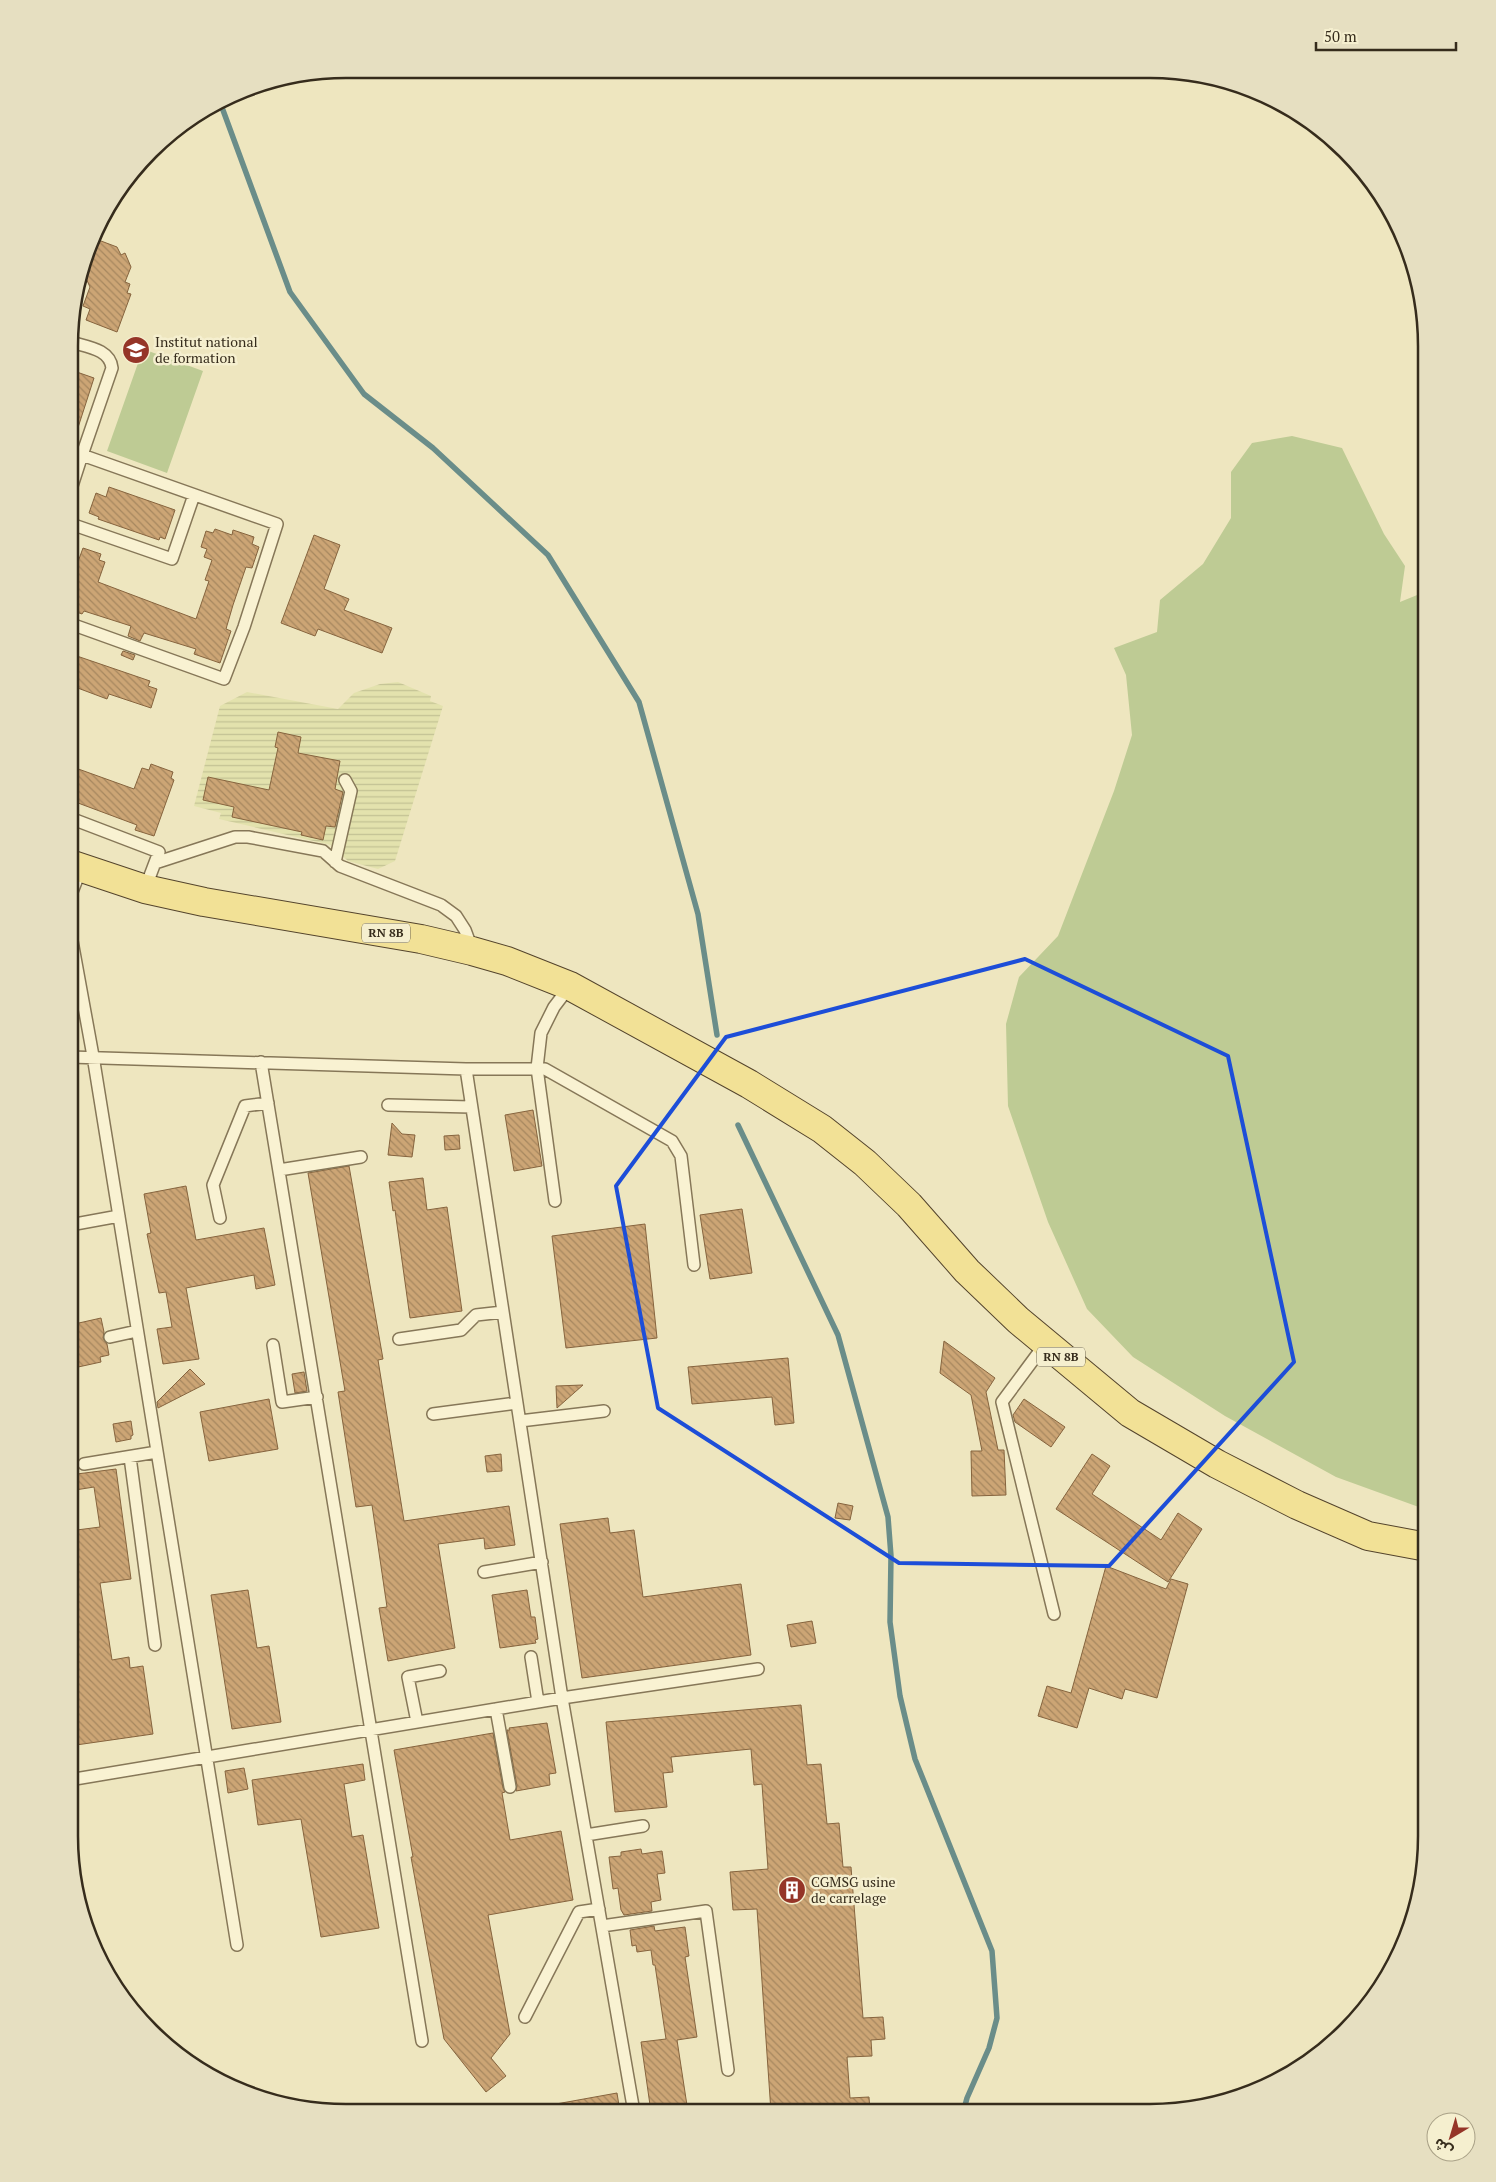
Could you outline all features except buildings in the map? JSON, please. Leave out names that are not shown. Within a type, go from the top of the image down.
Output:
[{"type":"main road","name":"RN 8B","points":[[78,867],[145,889],[204,902],[421,939],[472,951],[507,961],[570,986],[749,1084],[822,1129],[865,1164],[909,1205],[967,1271],[1045,1344],[1130,1413],[1217,1464],[1297,1505],[1368,1536],[1418,1545]]},
{"type":"lane","points":[[78,344],[106,354],[111,360],[112,368],[78,467]]},
{"type":"lane","points":[[78,627],[224,679],[244,627],[278,524],[82,455]]},
{"type":"lane","points":[[78,526],[172,559],[194,495]]},
{"type":"lane","points":[[335,862],[351,792],[345,780]]},
{"type":"lane","points":[[78,821],[159,852],[145,889]]},
{"type":"lane","points":[[155,863],[235,837],[248,837],[323,851],[340,866],[441,905],[456,916],[465,930],[472,951]]},
{"type":"lane","points":[[78,972],[94,1056],[237,1945]]},
{"type":"lane","points":[[555,1201],[536,1068],[541,1033],[554,1006],[570,986]]},
{"type":"lane","points":[[78,1057],[466,1069],[545,1069],[672,1141],[680,1156],[694,1265]]},
{"type":"lane","points":[[261,1062],[422,2041]]},
{"type":"lane","points":[[466,1069],[562,1698],[633,2104]]},
{"type":"lane","points":[[220,1218],[213,1185],[242,1115],[246,1106],[268,1103]]},
{"type":"lane","points":[[388,1105],[471,1107]]},
{"type":"lane","points":[[279,1170],[360,1157]]},
{"type":"lane","points":[[78,1224],[119,1216]]},
{"type":"lane","points":[[399,1339],[461,1330],[476,1315],[503,1312]]},
{"type":"lane","points":[[110,1337],[137,1331]]},
{"type":"lane","points":[[1045,1344],[1002,1402],[1054,1614]]},
{"type":"lane","points":[[272,1345],[282,1402],[317,1397]]},
{"type":"lane","points":[[433,1414],[517,1403]]},
{"type":"lane","points":[[520,1421],[604,1411]]},
{"type":"lane","points":[[84,1464],[157,1452]]},
{"type":"lane","points":[[130,1457],[154,1645]]},
{"type":"lane","points":[[484,1572],[542,1562]]},
{"type":"lane","points":[[531,1657],[538,1702]]},
{"type":"lane","points":[[78,1778],[562,1698],[758,1669]]},
{"type":"lane","points":[[417,1722],[408,1677],[440,1671]]},
{"type":"lane","points":[[496,1709],[510,1787]]},
{"type":"lane","points":[[586,1835],[643,1826]]},
{"type":"lane","points":[[525,2017],[579,1912],[599,1908]]},
{"type":"lane","points":[[602,1926],[706,1911],[728,2070]]},
{"type":"highlighted area","points":[[1025,959],[1228,1056],[1294,1362],[1109,1566],[899,1563],[658,1408],[616,1186],[726,1037]]},
{"type":"green space","points":[[143,349],[203,371],[167,473],[107,451]]},
{"type":"green space","points":[[1292,436],[1342,448],[1384,534],[1405,566],[1400,602],[1418,595],[1418,1507],[1336,1477],[1225,1416],[1133,1357],[1087,1309],[1048,1222],[1008,1106],[1006,1024],[1019,977],[1058,936],[1114,791],[1132,735],[1126,675],[1114,648],[1157,632],[1160,600],[1203,564],[1231,518],[1231,472],[1252,443]]},
{"type":"green space","points":[[398,682],[431,696],[430,701],[443,706],[395,861],[378,869],[348,861],[331,845],[219,819],[221,813],[194,806],[220,706],[247,692],[338,709],[354,693],[380,684]]},
{"type":"waterway","points":[[222,108],[290,292],[364,394],[433,448],[548,555],[639,702],[698,914],[717,1035]]},
{"type":"waterway","points":[[738,1125],[838,1335],[888,1517],[891,1556],[890,1622],[900,1696],[915,1759],[992,1951],[997,2018],[989,2048],[965,2104]]},
{"type":"place","name":"Institut national de formation","points":[[136,350]]},
{"type":"place","name":"CGMSG usine de carrelage","points":[[792,1890]]}]
